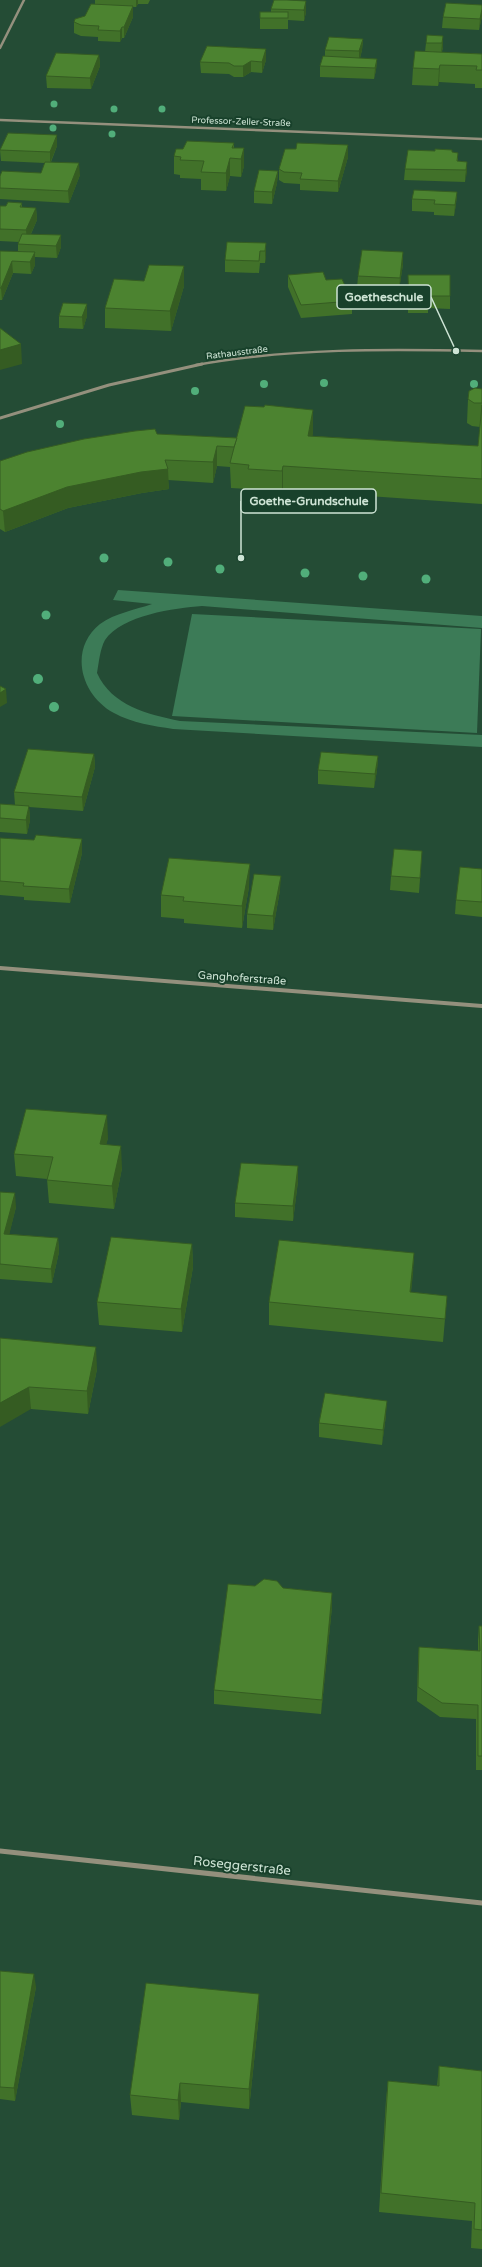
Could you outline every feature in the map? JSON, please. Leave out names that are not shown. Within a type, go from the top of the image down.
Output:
[{"type":"street","points":[[0,48],[24,0]]},
{"type":"street","name":"Professor-Zeller-Straße","points":[[0,120],[482,139]]},
{"type":"street","name":"Rathausstraße","points":[[0,418],[125,381],[175,369],[217,362],[342,351],[482,351]]},
{"type":"street","name":"Ganghoferstraße","points":[[0,968],[482,1006]]},
{"type":"street","name":"Roseggerstraße","points":[[0,1851],[482,1903]]},
{"type":"green space","points":[[118,590],[482,616],[482,628],[202,606],[164,611],[136,619],[113,631],[103,644],[97,673],[104,684],[121,701],[143,711],[180,721],[482,735],[482,747],[173,729],[143,724],[114,713],[93,695],[87,684],[83,672],[82,659],[84,646],[90,635],[106,620],[119,614],[152,604],[113,600]]},
{"type":"green space","points":[[192,614],[481,629],[477,733],[172,716]]},
{"type":"building","points":[[274,0],[306,1],[304,10],[271,9]]},
{"type":"building","points":[[446,3],[482,5],[480,19],[443,17]]},
{"type":"building","points":[[91,4],[133,6],[124,27],[122,27],[120,31],[98,30],[99,26],[81,25],[74,22],[75,19],[85,16]]},
{"type":"building","points":[[260,12],[288,12],[288,18],[260,18]]},
{"type":"building","points":[[427,35],[443,36],[442,43],[426,43]]},
{"type":"building","points":[[329,37],[363,39],[359,51],[325,50]]},
{"type":"building","points":[[207,46],[266,49],[262,62],[251,61],[243,66],[234,66],[229,63],[200,62]]},
{"type":"building","points":[[415,51],[482,54],[482,70],[476,70],[477,66],[440,65],[439,69],[413,68]]},
{"type":"building","points":[[56,53],[99,55],[90,78],[46,76]]},
{"type":"building","points":[[323,56],[377,59],[375,68],[320,66]]},
{"type":"building","points":[[8,133],[57,135],[50,152],[0,150]]},
{"type":"building","points":[[187,141],[234,143],[232,148],[244,148],[241,159],[230,158],[226,173],[201,172],[204,161],[180,160],[181,157],[174,156],[176,149],[183,149]]},
{"type":"building","points":[[297,143],[348,145],[338,181],[300,179],[302,173],[284,172],[279,169],[285,149],[296,149]]},
{"type":"building","points":[[435,149],[452,150],[452,152],[458,153],[457,161],[467,162],[466,170],[405,169],[408,150],[435,151]]},
{"type":"building","points":[[45,162],[79,163],[68,191],[0,188],[0,176],[2,171],[41,173]]},
{"type":"building","points":[[259,170],[278,171],[272,192],[254,191]]},
{"type":"building","points":[[414,190],[457,192],[455,205],[434,204],[435,200],[412,199]]},
{"type":"building","points":[[8,202],[22,203],[20,207],[36,208],[26,230],[0,229],[0,206],[6,206]]},
{"type":"building","points":[[22,234],[61,235],[56,246],[18,244]]},
{"type":"building","points":[[227,242],[266,243],[265,251],[260,251],[259,261],[225,260]]},
{"type":"building","points":[[362,250],[403,252],[400,278],[358,276]]},
{"type":"building","points":[[0,251],[35,252],[30,262],[12,261],[1,288],[0,288]]},
{"type":"building","points":[[149,265],[184,266],[170,311],[105,308],[114,279],[144,281]]},
{"type":"building","points":[[323,272],[326,280],[342,279],[352,301],[301,305],[288,275]]},
{"type":"building","points":[[408,275],[450,275],[450,296],[429,296],[429,301],[409,300]]},
{"type":"building","points":[[63,303],[87,304],[82,317],[59,316]]},
{"type":"building","points":[[0,328],[21,344],[0,350]]},
{"type":"building","points":[[475,388],[482,389],[482,403],[474,403],[468,399],[469,391]]},
{"type":"building","points":[[265,405],[313,410],[308,436],[478,446],[482,405],[482,479],[283,466],[282,471],[248,469],[249,465],[230,463],[245,406],[264,407]]},
{"type":"building","points":[[155,429],[157,434],[237,438],[234,447],[217,446],[213,462],[165,460],[168,469],[141,472],[67,487],[3,511],[0,509],[0,461],[27,452],[84,439]]},
{"type":"building","points":[[0,686],[6,689],[0,693]]},
{"type":"building","points":[[28,749],[94,754],[82,797],[14,792]]},
{"type":"building","points":[[321,752],[378,756],[375,774],[318,770]]},
{"type":"building","points":[[0,804],[29,806],[26,820],[0,818]]},
{"type":"building","points":[[36,835],[82,839],[69,889],[23,886],[24,883],[0,881],[0,838],[34,840]]},
{"type":"building","points":[[394,849],[422,851],[420,878],[391,876]]},
{"type":"building","points":[[169,858],[250,864],[242,906],[183,901],[184,897],[161,895]]},
{"type":"building","points":[[460,867],[482,869],[482,902],[456,900]]},
{"type":"building","points":[[254,874],[281,876],[273,916],[247,914]]},
{"type":"building","points":[[26,1109],[107,1115],[100,1144],[121,1146],[112,1186],[47,1180],[53,1157],[14,1154]]},
{"type":"building","points":[[241,1163],[298,1166],[293,1206],[235,1203]]},
{"type":"building","points":[[0,1192],[15,1193],[4,1234],[58,1238],[51,1269],[0,1264]]},
{"type":"building","points":[[111,1237],[192,1244],[181,1309],[97,1302]]},
{"type":"building","points":[[279,1240],[414,1253],[410,1292],[447,1296],[445,1319],[269,1302]]},
{"type":"building","points":[[0,1338],[96,1347],[87,1391],[29,1387],[0,1403]]},
{"type":"building","points":[[325,1393],[387,1401],[383,1430],[319,1423]]},
{"type":"building","points":[[264,1579],[277,1581],[283,1588],[332,1593],[322,1700],[214,1690],[228,1584],[255,1586]]},
{"type":"building","points":[[479,1626],[482,1626],[482,1756],[478,1756],[478,1705],[442,1703],[418,1687],[419,1647],[480,1651]]},
{"type":"building","points":[[0,1971],[34,1974],[14,2088],[0,2087]]},
{"type":"building","points":[[146,1983],[259,1994],[249,2089],[180,2083],[178,2100],[130,2095]]},
{"type":"building","points":[[439,2066],[482,2071],[482,2230],[474,2229],[475,2203],[381,2193],[388,2081],[439,2086]]},
{"type":"place","name":"Goetheschule","points":[[456,351]]},
{"type":"place","name":"Goethe-Grundschule","points":[[241,558]]}]
